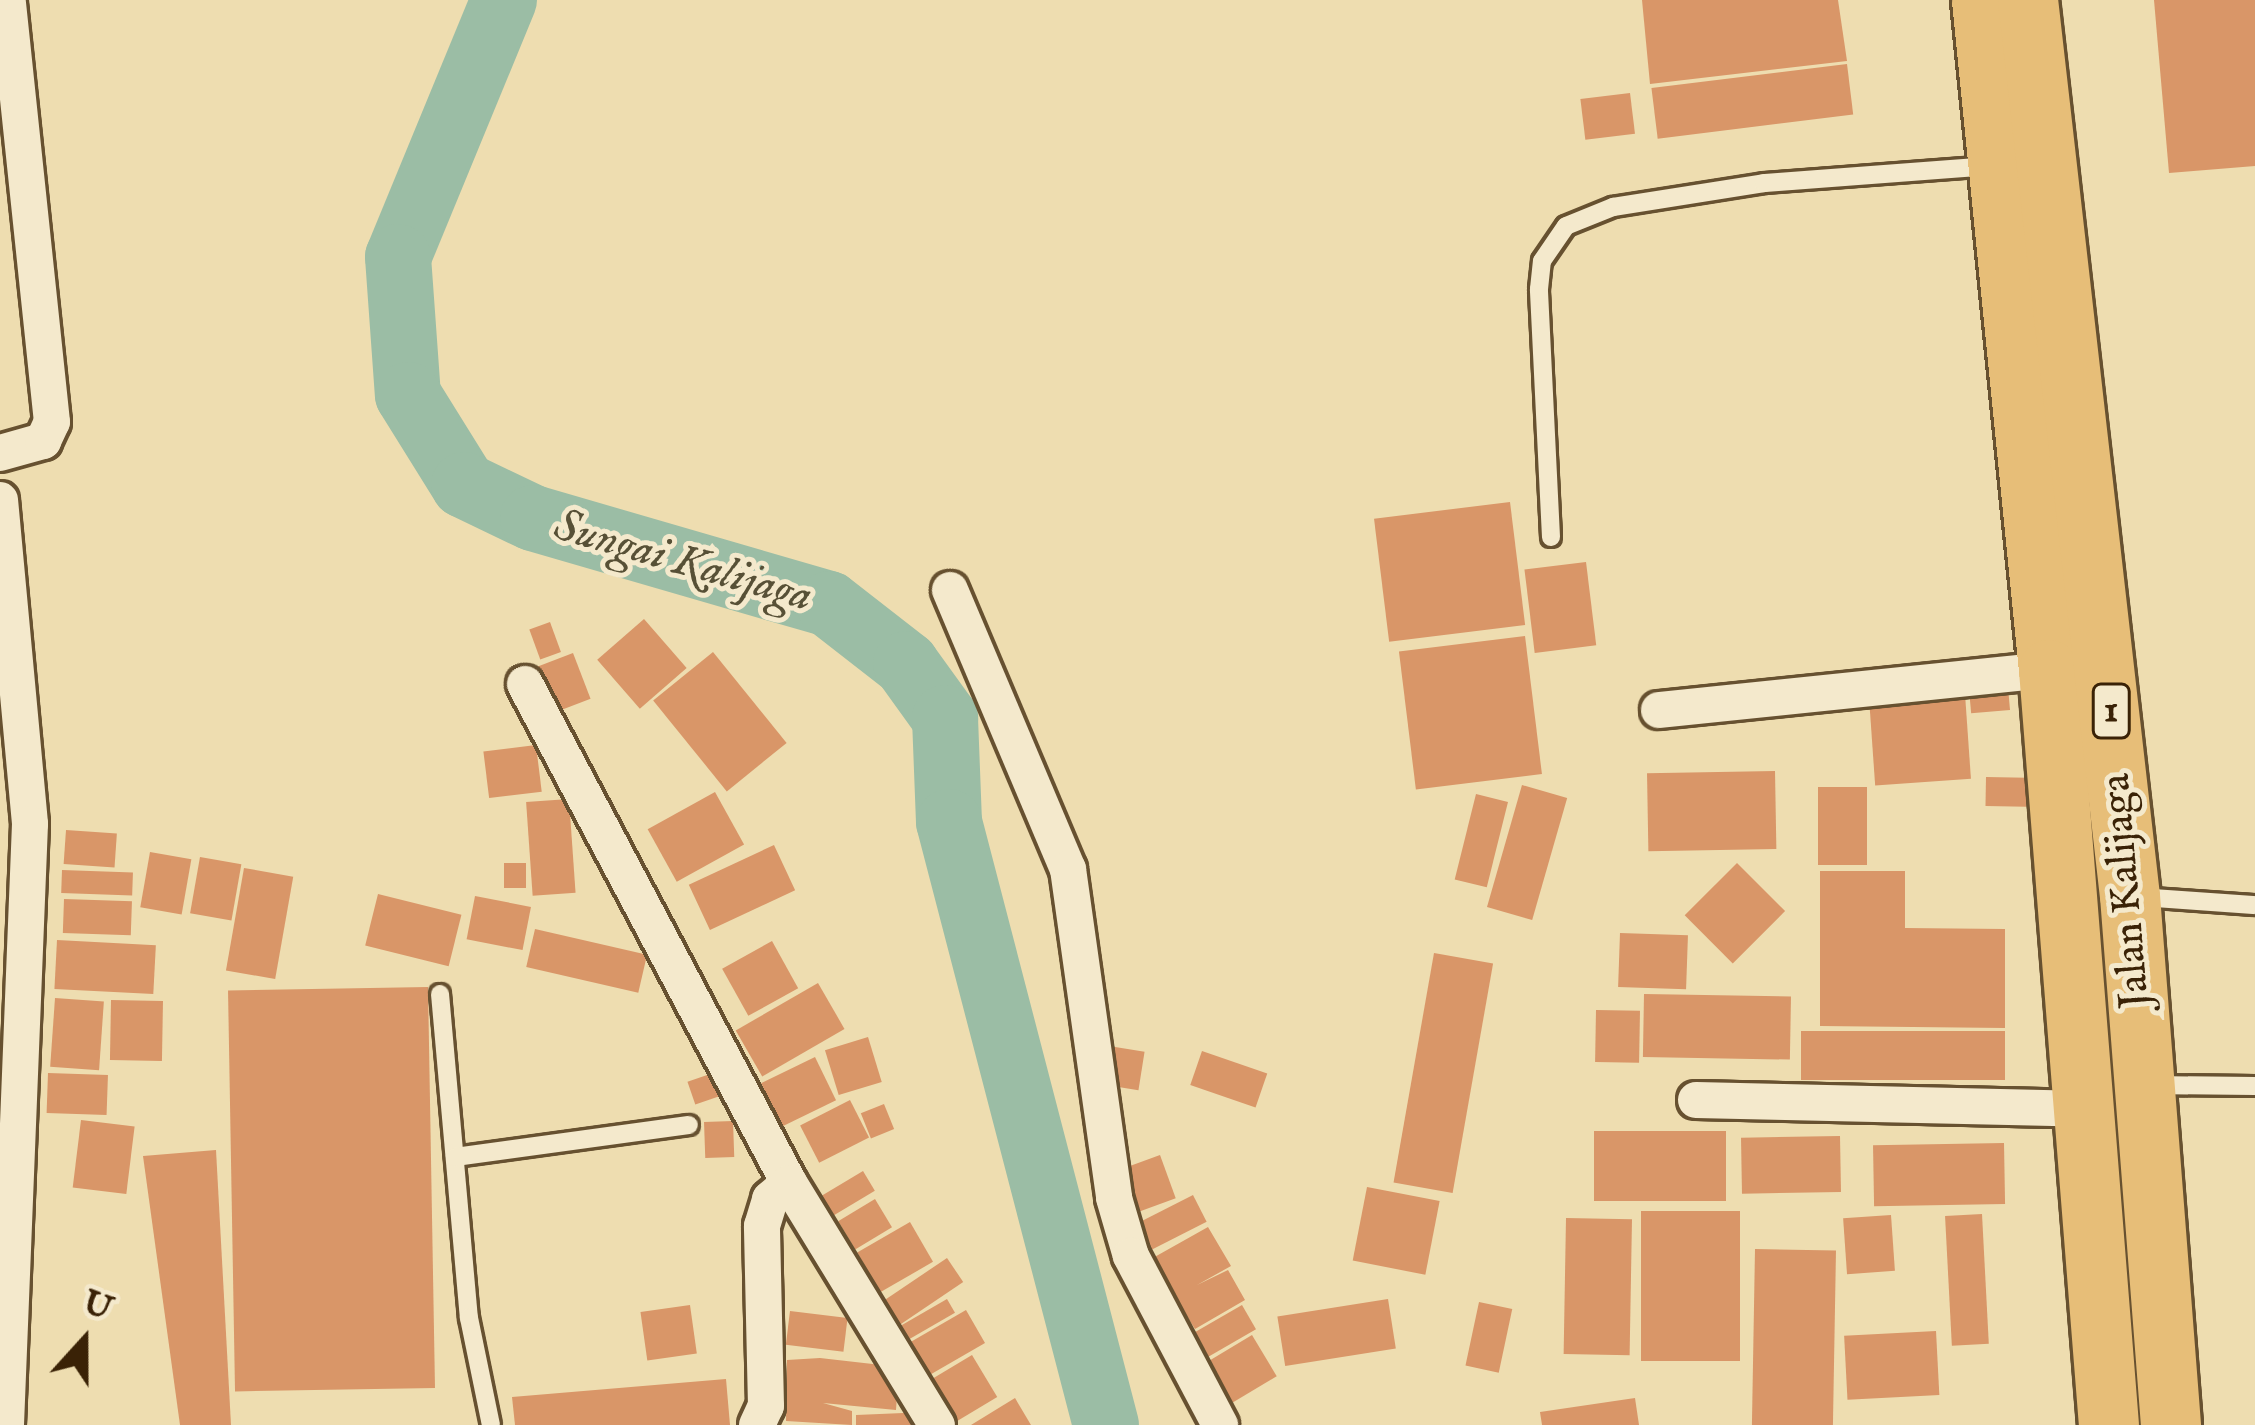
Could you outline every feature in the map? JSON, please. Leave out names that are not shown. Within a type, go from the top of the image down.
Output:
[{"type":"highway","name":"Jalan Kalijaga","points":[[1982,0],[2049,670],[2109,1425]]},
{"type":"highway","name":"Jalan Kalijaga","points":[[2028,0],[2129,896],[2171,1425]]},
{"type":"street","points":[[0,453],[44,441],[52,422],[8,0]]},
{"type":"street","points":[[0,500],[30,824],[6,1425]]},
{"type":"street","points":[[950,590],[1068,869],[1114,1198],[1131,1256],[1220,1425]]},
{"type":"street","points":[[1659,710],[2049,670]]},
{"type":"street","points":[[525,684],[789,1183],[937,1425]]},
{"type":"street","points":[[1696,1100],[2086,1108]]},
{"type":"street","points":[[758,1425],[766,1406],[762,1226],[770,1199],[789,1183]]},
{"type":"lane","points":[[1551,537],[1539,289],[1542,261],[1566,226],[1613,207],[1764,183],[2001,166]]},
{"type":"lane","points":[[2129,896],[2255,905]]},
{"type":"lane","points":[[440,994],[454,1157],[490,1425]]},
{"type":"lane","points":[[2144,1084],[2255,1085]]},
{"type":"lane","points":[[454,1157],[689,1125]]},
{"type":"building","points":[[1642,0],[1838,0],[1847,61],[1650,84]]},
{"type":"building","points":[[2154,0],[2255,0],[2255,166],[2169,173]]},
{"type":"building","points":[[1847,64],[1853,115],[1658,139],[1651,88]]},
{"type":"building","points":[[1630,93],[1635,134],[1585,140],[1580,99]]},
{"type":"building","points":[[1510,502],[1525,625],[1389,642],[1374,519]]},
{"type":"building","points":[[1586,562],[1596,645],[1535,653],[1524,570]]},
{"type":"building","points":[[644,619],[687,668],[640,709],[597,660]]},
{"type":"building","points":[[550,622],[561,652],[540,660],[529,630]]},
{"type":"building","points":[[1525,636],[1542,774],[1416,789],[1399,651]]},
{"type":"building","points":[[713,652],[787,743],[727,791],[653,700]]},
{"type":"building","points":[[573,653],[591,699],[549,715],[532,669]]},
{"type":"building","points":[[2008,687],[2010,710],[1971,713],[1969,690]]},
{"type":"building","points":[[1965,694],[1971,779],[1875,785],[1869,701]]},
{"type":"building","points":[[536,745],[542,792],[489,798],[483,751]]},
{"type":"building","points":[[1775,771],[1776,849],[1648,851],[1647,773]]},
{"type":"building","points":[[1986,777],[2027,778],[2026,807],[1985,806]]},
{"type":"building","points":[[1522,785],[1567,798],[1532,920],[1487,907]]},
{"type":"building","points":[[1818,787],[1867,787],[1867,865],[1818,865]]},
{"type":"building","points":[[715,792],[744,844],[677,882],[648,829]]},
{"type":"building","points":[[1476,794],[1508,802],[1487,887],[1455,879]]},
{"type":"building","points":[[569,799],[576,893],[533,896],[526,802]]},
{"type":"building","points":[[66,830],[117,834],[115,867],[64,864]]},
{"type":"building","points":[[774,845],[795,890],[710,930],[689,885]]},
{"type":"building","points":[[150,852],[191,859],[182,914],[140,907]]},
{"type":"building","points":[[200,857],[241,864],[231,920],[190,913]]},
{"type":"building","points":[[504,863],[526,863],[526,888],[504,888]]},
{"type":"building","points":[[1737,863],[1785,911],[1733,963],[1685,915]]},
{"type":"building","points":[[244,868],[293,877],[275,979],[226,970]]},
{"type":"building","points":[[62,870],[133,872],[132,895],[61,893]]},
{"type":"building","points":[[1820,871],[1905,871],[1905,928],[2005,929],[2005,1028],[1820,1026]]},
{"type":"building","points":[[378,894],[461,915],[449,966],[365,945]]},
{"type":"building","points":[[475,896],[531,907],[523,950],[467,939]]},
{"type":"building","points":[[64,899],[132,901],[131,935],[63,933]]},
{"type":"building","points":[[535,929],[647,955],[638,993],[526,967]]},
{"type":"building","points":[[1620,933],[1688,935],[1686,989],[1618,987]]},
{"type":"building","points":[[57,940],[156,945],[153,994],[54,989]]},
{"type":"building","points":[[772,941],[798,988],[748,1016],[722,969]]},
{"type":"building","points":[[1434,953],[1493,963],[1453,1193],[1394,1182]]},
{"type":"building","points":[[818,983],[845,1029],[762,1076],[736,1030]]},
{"type":"building","points":[[428,987],[435,1388],[235,1391],[228,990]]},
{"type":"building","points":[[1644,994],[1791,997],[1790,1060],[1643,1057]]},
{"type":"building","points":[[55,998],[104,1001],[99,1070],[50,1067]]},
{"type":"building","points":[[111,1000],[163,1001],[162,1061],[110,1060]]},
{"type":"building","points":[[1596,1010],[1640,1011],[1639,1063],[1595,1062]]},
{"type":"building","points":[[1801,1031],[2005,1031],[2005,1080],[1801,1080]]},
{"type":"building","points":[[868,1037],[882,1082],[839,1095],[825,1050]]},
{"type":"building","points":[[1109,1046],[1145,1052],[1138,1090],[1103,1085]]},
{"type":"building","points":[[1202,1051],[1267,1073],[1256,1108],[1190,1085]]},
{"type":"building","points":[[815,1057],[836,1100],[782,1126],[761,1083]]},
{"type":"building","points":[[48,1073],[108,1075],[107,1115],[47,1113]]},
{"type":"building","points":[[713,1073],[721,1096],[695,1104],[687,1082]]},
{"type":"building","points":[[850,1100],[869,1137],[819,1163],[800,1125]]},
{"type":"building","points":[[884,1104],[894,1129],[871,1138],[861,1113]]},
{"type":"building","points":[[81,1120],[135,1127],[126,1194],[73,1187]]},
{"type":"building","points":[[733,1121],[734,1157],[705,1158],[704,1122]]},
{"type":"building","points":[[1594,1131],[1726,1131],[1726,1201],[1594,1201]]},
{"type":"building","points":[[1840,1136],[1841,1192],[1742,1194],[1741,1138]]},
{"type":"building","points":[[2004,1143],[2005,1204],[1874,1206],[1873,1145]]},
{"type":"building","points":[[216,1150],[231,1425],[180,1425],[143,1156]]},
{"type":"building","points":[[1160,1155],[1176,1198],[1138,1212],[1122,1169]]},
{"type":"building","points":[[863,1171],[875,1191],[827,1220],[815,1200]]},
{"type":"building","points":[[1367,1187],[1440,1201],[1425,1275],[1353,1261]]},
{"type":"building","points":[[1193,1195],[1207,1222],[1150,1251],[1136,1224]]},
{"type":"building","points":[[875,1199],[892,1227],[855,1249],[838,1221]]},
{"type":"building","points":[[1641,1211],[1740,1211],[1740,1361],[1641,1361]]},
{"type":"building","points":[[1982,1214],[1989,1344],[1952,1346],[1945,1216]]},
{"type":"building","points":[[1891,1215],[1895,1271],[1847,1274],[1843,1218]]},
{"type":"building","points":[[1566,1218],[1632,1219],[1630,1355],[1564,1354]]},
{"type":"building","points":[[910,1222],[933,1262],[880,1292],[857,1252]]},
{"type":"building","points":[[1208,1227],[1231,1266],[1197,1285],[1228,1270],[1245,1300],[1195,1329],[1151,1259]]},
{"type":"building","points":[[1755,1249],[1836,1250],[1833,1425],[1752,1425]]},
{"type":"building","points":[[947,1258],[963,1282],[890,1331],[874,1307]]},
{"type":"building","points":[[947,1299],[955,1313],[903,1343],[895,1329]]},
{"type":"building","points":[[1388,1299],[1396,1348],[1285,1366],[1277,1317]]},
{"type":"building","points":[[1479,1302],[1512,1309],[1499,1373],[1465,1366]]},
{"type":"building","points":[[690,1305],[697,1354],[647,1360],[640,1312]]},
{"type":"building","points":[[1242,1305],[1256,1329],[1197,1363],[1183,1339]]},
{"type":"building","points":[[966,1310],[985,1343],[917,1382],[898,1350]]},
{"type":"building","points":[[790,1311],[848,1318],[843,1352],[786,1345]]},
{"type":"building","points":[[1936,1331],[1939,1395],[1847,1400],[1844,1336]]},
{"type":"building","points":[[1252,1335],[1277,1376],[1223,1409],[1198,1367]]},
{"type":"building","points":[[972,1355],[997,1397],[952,1424],[927,1382]]},
{"type":"building","points":[[820,1358],[899,1367],[896,1410],[823,1403],[852,1411],[852,1425],[786,1421],[787,1360]]},
{"type":"building","points":[[726,1379],[730,1425],[515,1425],[512,1397]]},
{"type":"building","points":[[1015,1398],[1031,1425],[971,1425]]},
{"type":"building","points":[[1635,1398],[1639,1425],[1542,1425],[1540,1412]]},
{"type":"building","points":[[927,1412],[927,1425],[856,1425],[856,1415]]},
{"type":"waterway","name":"Sungai Kalijaga","points":[[504,0],[398,257],[408,395],[464,485],[533,518],[829,604],[906,664],[945,718],[949,822],[1106,1425]]}]
